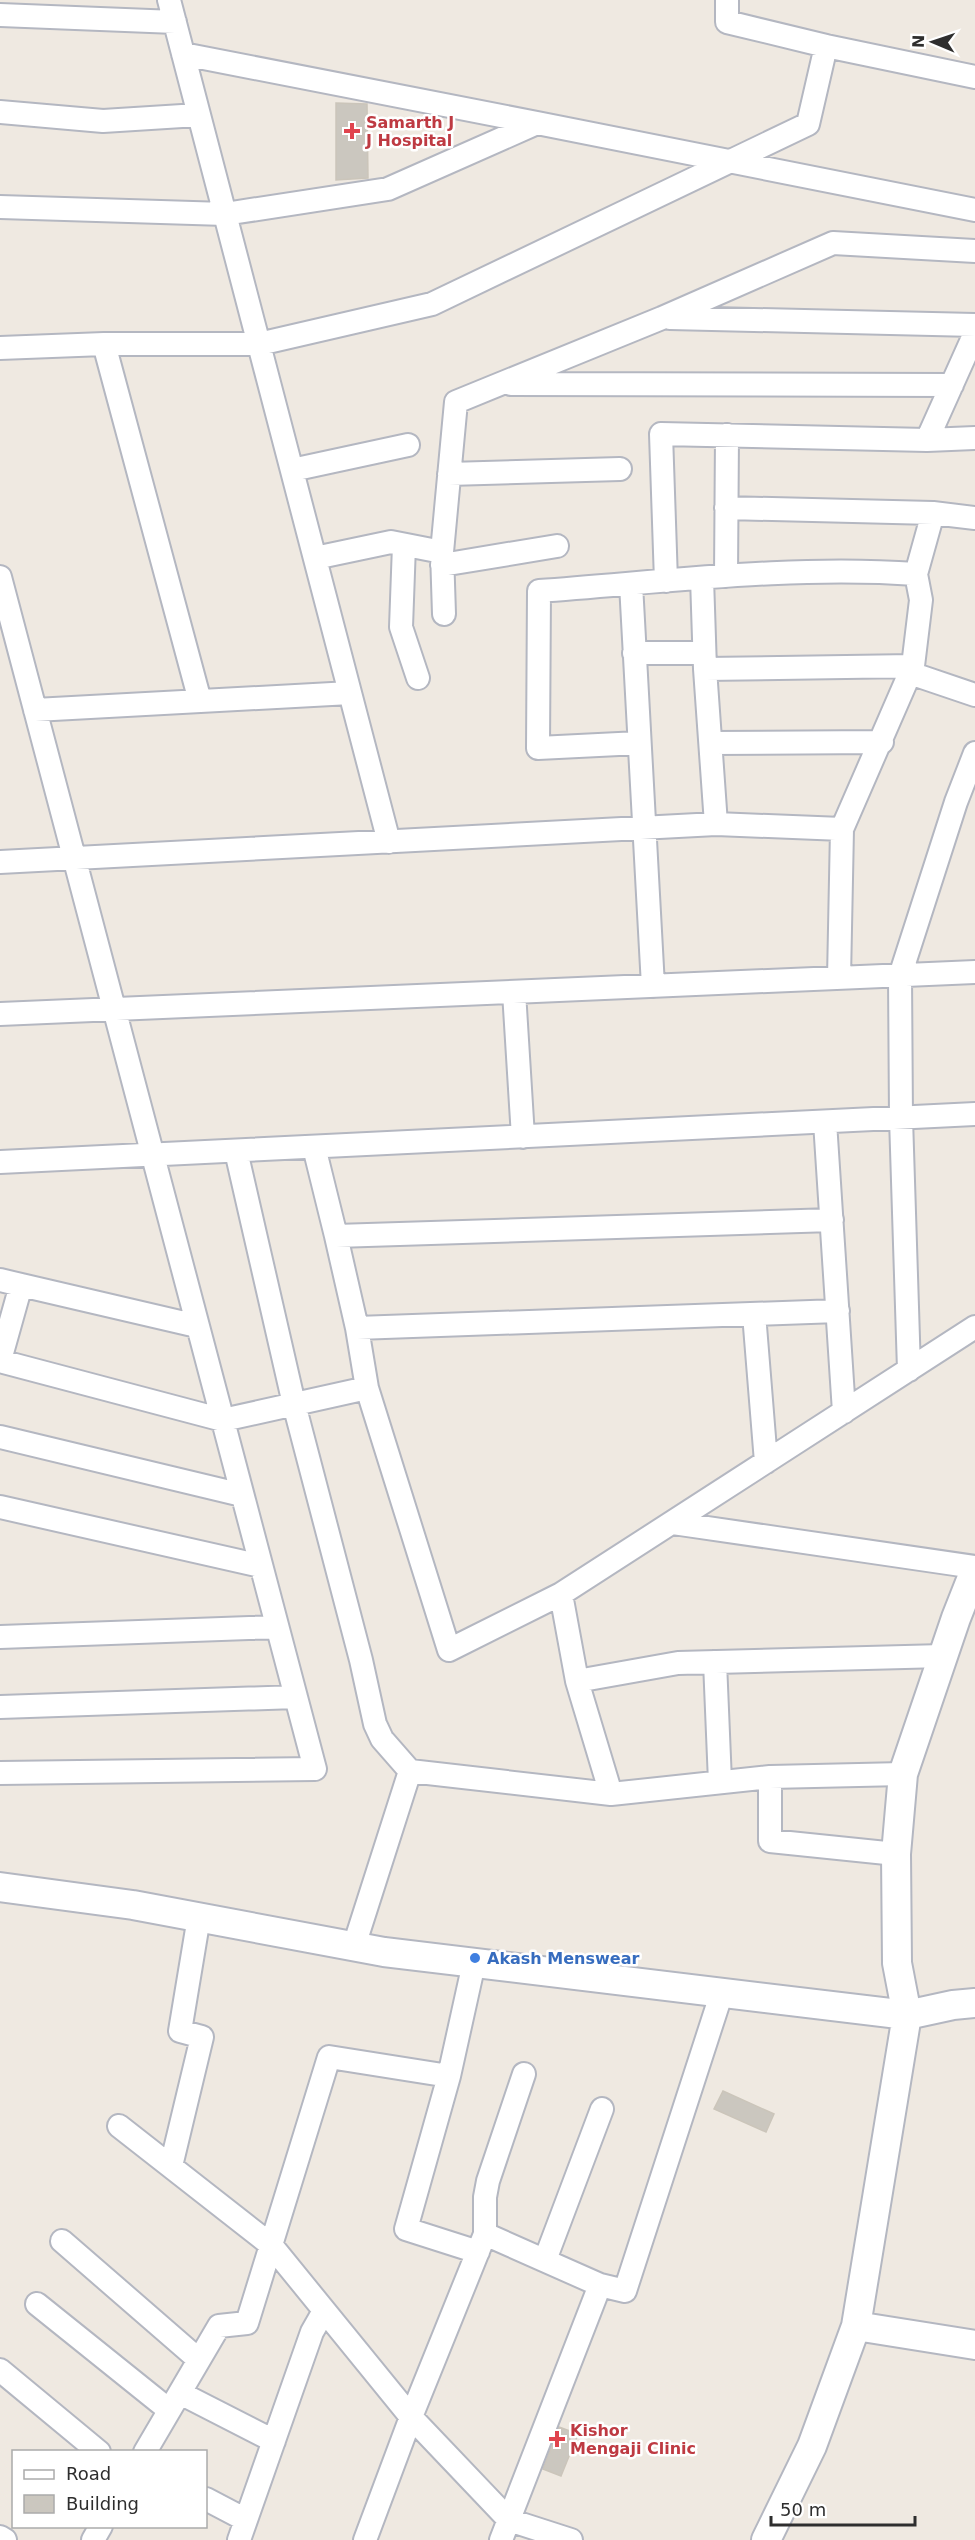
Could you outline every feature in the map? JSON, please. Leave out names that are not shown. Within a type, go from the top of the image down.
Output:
[{"type":"street","points":[[169,0],[389,842]]},
{"type":"street","points":[[727,0],[727,22],[826,46],[975,77]]},
{"type":"street","points":[[0,15],[175,22]]},
{"type":"street","points":[[0,348],[104,344],[259,344],[432,304],[808,124],[826,46]]},
{"type":"street","points":[[183,54],[975,210]]},
{"type":"street","points":[[0,112],[103,121],[198,115]]},
{"type":"street","points":[[0,207],[225,214],[388,189],[537,123]]},
{"type":"street","points":[[444,614],[442,559],[456,402],[662,318],[833,243],[975,251]]},
{"type":"street","points":[[662,318],[975,325]]},
{"type":"street","points":[[927,440],[975,333]]},
{"type":"street","points":[[104,344],[200,701]]},
{"type":"street","points":[[498,384],[952,385]]},
{"type":"street","points":[[666,581],[661,434],[927,440],[975,438]]},
{"type":"street","points":[[726,576],[727,435]]},
{"type":"street","points":[[292,470],[408,445]]},
{"type":"street","points":[[449,474],[620,469]]},
{"type":"street","points":[[726,508],[933,513],[975,518]]},
{"type":"street","points":[[839,978],[842,829],[912,669],[921,600],[916,574],[933,513]]},
{"type":"street","points":[[315,558],[391,542],[442,559],[556,546]]},
{"type":"street","points":[[404,545],[401,627],[418,678]]},
{"type":"street","points":[[639,743],[538,748],[539,591],[726,576],[862,570],[916,574]]},
{"type":"street","points":[[0,577],[315,1769],[0,1773]]},
{"type":"street","points":[[702,578],[716,824]]},
{"type":"street","points":[[631,584],[653,986]]},
{"type":"street","points":[[634,653],[705,661],[912,669],[975,695]]},
{"type":"street","points":[[35,710],[350,693]]},
{"type":"street","points":[[711,742],[882,742]]},
{"type":"street","points":[[909,1370],[901,1118],[900,976],[956,802],[975,753]]},
{"type":"street","points":[[0,862],[716,824],[842,829]]},
{"type":"street","points":[[0,1014],[975,972]]},
{"type":"street","points":[[514,992],[523,1137]]},
{"type":"street","points":[[0,1162],[975,1114]]},
{"type":"street","points":[[825,1122],[844,1412]]},
{"type":"street","points":[[314,1147],[357,1328],[367,1388],[449,1650],[561,1594],[975,1328]]},
{"type":"street","points":[[236,1151],[294,1404],[378,1734],[410,1771],[611,1794],[770,1777],[903,1774]]},
{"type":"street","points":[[336,1236],[832,1220]]},
{"type":"street","points":[[197,1326],[10,1282],[0,1361],[223,1420],[367,1388]]},
{"type":"street","points":[[357,1328],[838,1311]]},
{"type":"street","points":[[754,1314],[766,1462]]},
{"type":"street","points":[[0,1437],[242,1495]]},
{"type":"street","points":[[0,1507],[261,1566]]},
{"type":"street","points":[[673,1522],[975,1569],[903,1774],[896,1854],[897,1963],[907,2015],[856,2326],[812,2446],[766,2540]]},
{"type":"street","points":[[561,1594],[577,1681],[611,1794]]},
{"type":"street","points":[[0,1638],[277,1627]]},
{"type":"street","points":[[577,1681],[678,1663],[943,1656]]},
{"type":"street","points":[[715,1662],[720,1782]]},
{"type":"street","points":[[0,1707],[296,1697]]},
{"type":"street","points":[[354,1946],[410,1771]]},
{"type":"street","points":[[770,1777],[770,1841],[896,1854]]},
{"type":"street","points":[[0,1887],[133,1905],[354,1946],[474,1963],[907,2015],[953,2005],[975,2003]]},
{"type":"street","points":[[171,2166],[202,2037],[180,2031],[199,1917]]},
{"type":"street","points":[[474,1963],[449,2076],[406,2229],[482,2243],[545,2260],[600,2285],[625,2291],[722,1992]]},
{"type":"street","points":[[146,2450],[219,2326],[247,2323],[329,2057],[449,2076]]},
{"type":"street","points":[[365,2540],[411,2418],[482,2243],[484,2197],[524,2074]]},
{"type":"street","points":[[545,2260],[602,2109]]},
{"type":"street","points":[[119,2126],[271,2245],[505,2530],[571,2540]]},
{"type":"street","points":[[62,2241],[199,2360]]},
{"type":"street","points":[[505,2530],[600,2285]]},
{"type":"street","points":[[37,2304],[175,2401],[274,2441]]},
{"type":"street","points":[[207,2500],[243,2530],[312,2332],[324,2311]]},
{"type":"street","points":[[856,2326],[975,2345]]},
{"type":"street","points":[[0,2370],[98,2450]]},
{"type":"street","points":[[0,2537],[5,2540]]},
{"type":"building","points":[[336,103],[367,104],[368,178],[336,180]]},
{"type":"building","points":[[723,2091],[774,2114],[766,2132],[714,2109]]},
{"type":"building","points":[[559,2427],[578,2434],[561,2476],[543,2469]]},
{"type":"place","name":"Samarth J J Hospital","points":[[352,131]]},
{"type":"place","name":"Akash Menswear","points":[[475,1958]]},
{"type":"place","name":"Kishor Mengaji Clinic","points":[[557,2439]]}]
